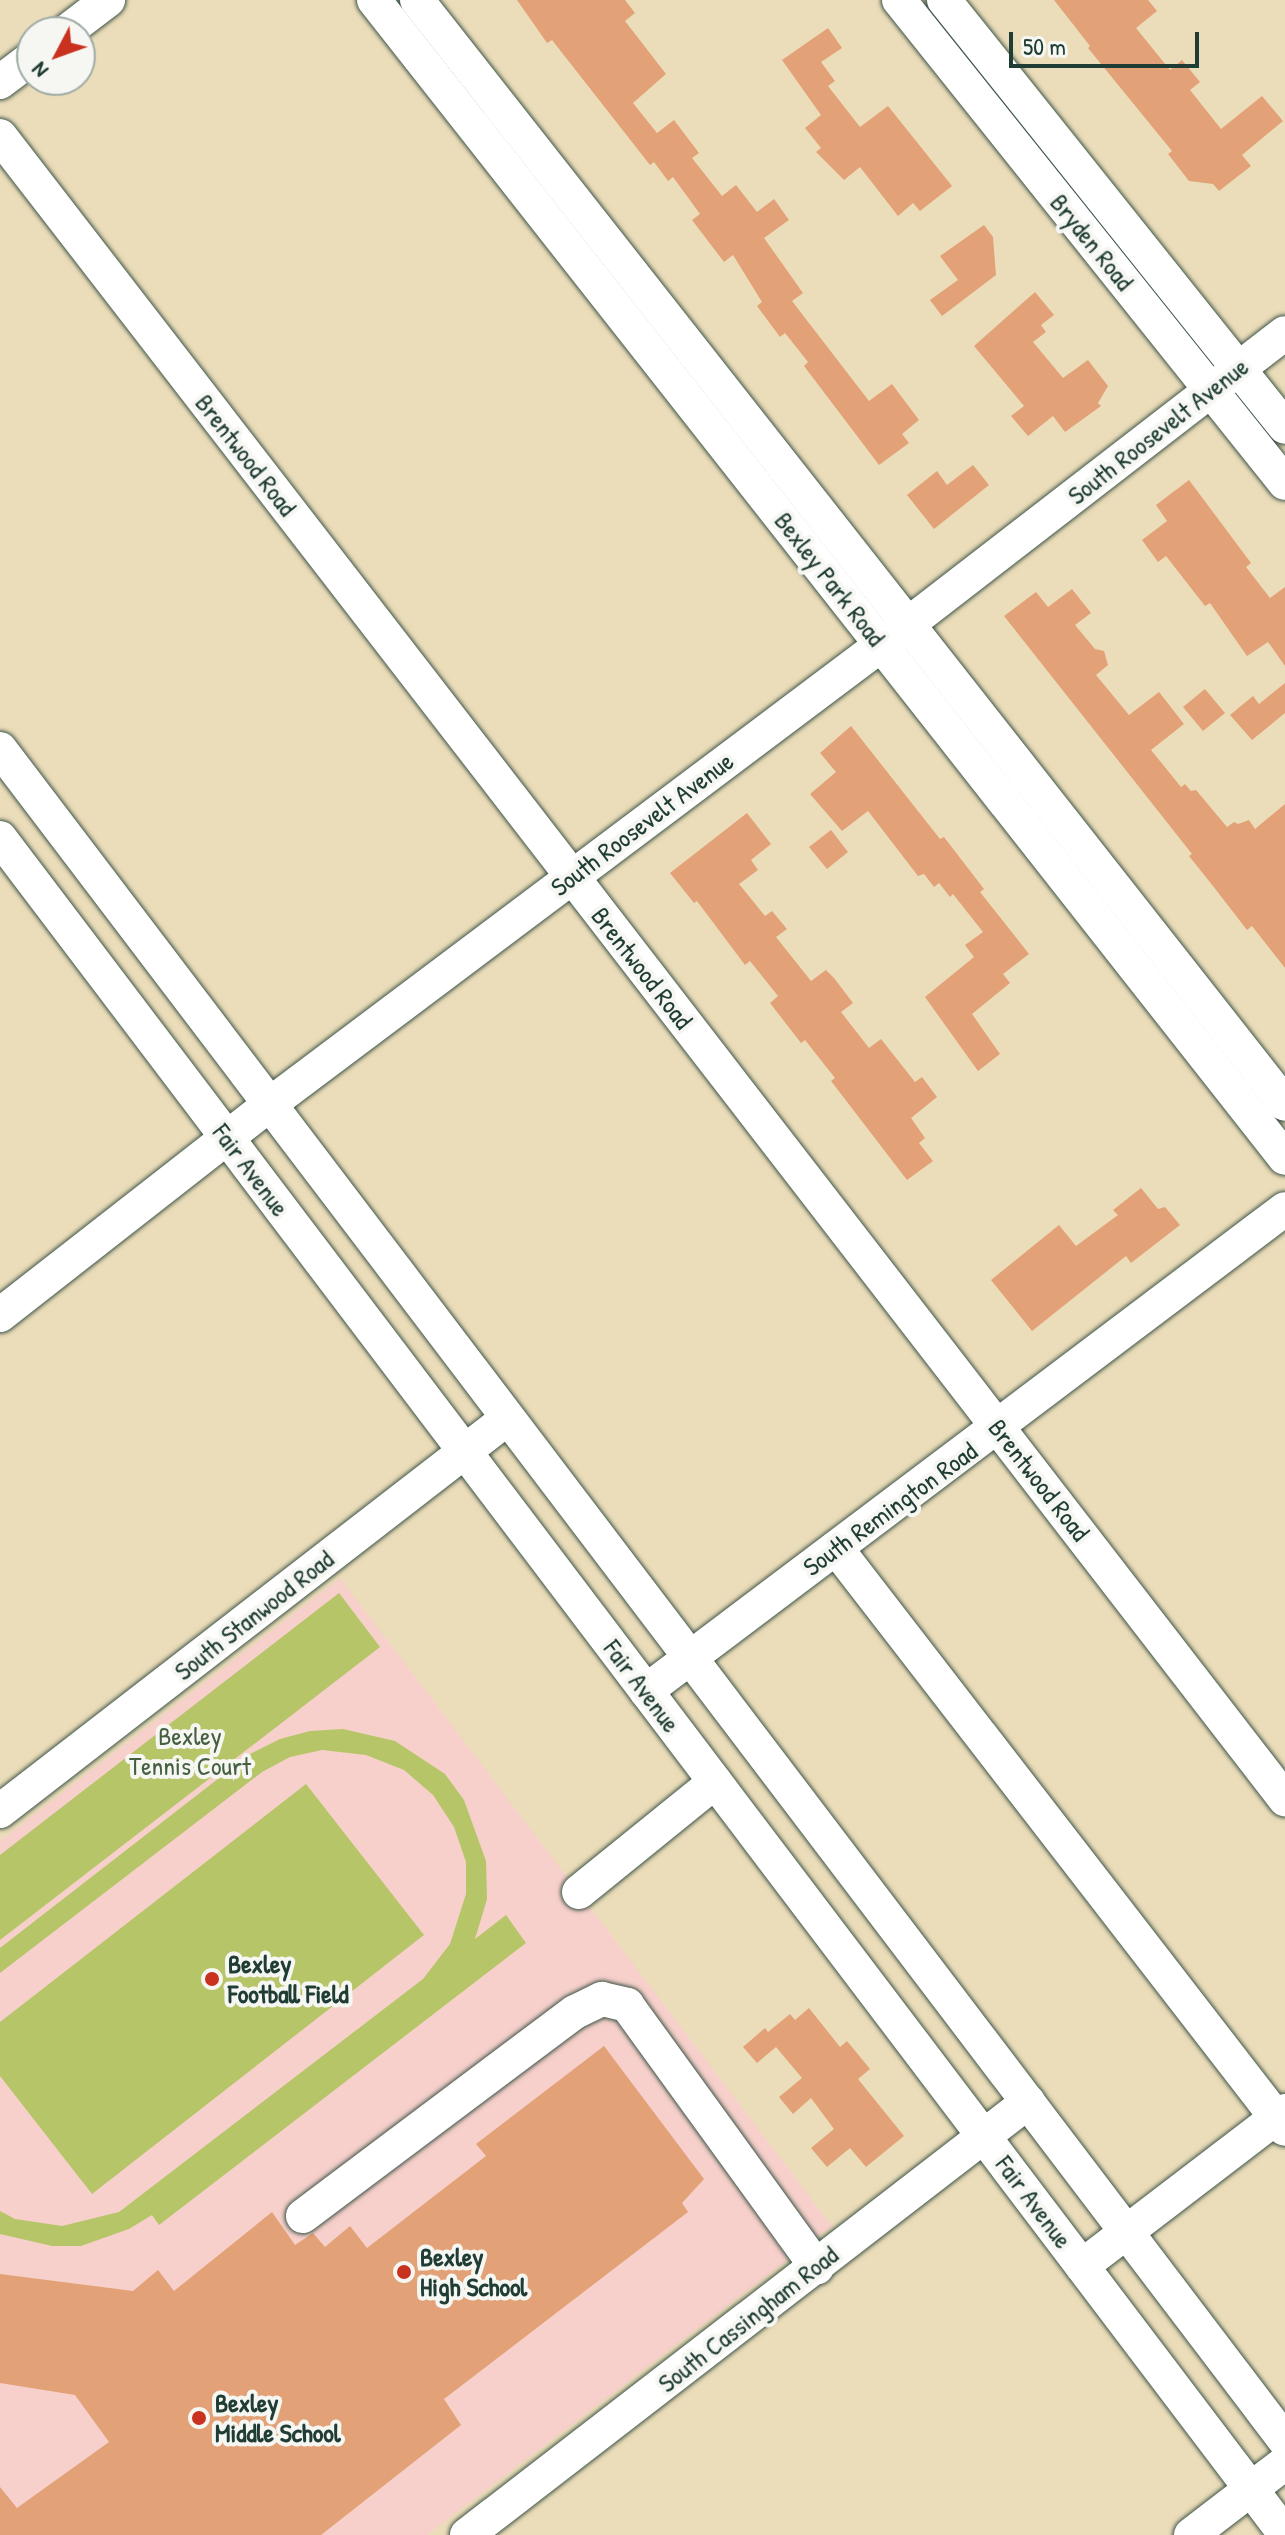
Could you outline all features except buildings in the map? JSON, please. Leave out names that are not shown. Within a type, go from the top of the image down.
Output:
[{"type":"street","points":[[87,16],[108,0]]},
{"type":"street","name":"Bexley Park Road","points":[[374,0],[576,257],[729,424]]},
{"type":"street","name":"Bexley Park Road","points":[[417,0],[603,236],[729,424],[1180,997],[1285,1158]]},
{"type":"street","name":"Bryden Road","points":[[944,0],[1285,427]]},
{"type":"street","name":"Bryden Road","points":[[906,2],[1046,184],[1285,483]]},
{"type":"street","points":[[436,79],[463,59]]},
{"type":"street","name":"Brentwood Road","points":[[0,136],[1285,1799]]},
{"type":"street","points":[[1046,184],[1073,162]]},
{"type":"street","points":[[576,257],[603,236]]},
{"type":"street","name":"South Roosevelt Avenue","points":[[0,1315],[270,1104],[894,634],[1285,333]]},
{"type":"street","points":[[0,749],[1285,2441]]},
{"type":"street","name":"Fair Avenue","points":[[0,838],[1285,2534]]},
{"type":"street","name":"Bexley Park Road","points":[[1180,997],[1285,1104]]},
{"type":"street","name":"South Remington Road","points":[[646,1691],[999,1428],[1285,1209]]},
{"type":"street","name":"South Stanwood Road","points":[[0,1811],[508,1418]]},
{"type":"street","points":[[836,1548],[1282,2119],[1082,2266]]},
{"type":"street","points":[[579,1892],[715,1782]]},
{"type":"street","points":[[303,2216],[575,2012],[602,1999],[627,2005],[817,2267]]},
{"type":"street","name":"South Cassingham Road","points":[[470,2534],[1028,2102]]},
{"type":"street","points":[[1191,2535],[1285,2463]]},
{"type":"shaded area","points":[[340,1578],[832,2226],[427,2535],[0,2535],[0,1841]]},
{"type":"green space","name":"Bexley Tennis Court","points":[[339,1593],[380,1647],[0,1940],[0,1855]]},
{"type":"green space","points":[[343,1729],[395,1741],[445,1774],[464,1800],[486,1861],[487,1899],[475,1939],[506,1915],[526,1943],[159,2225],[152,2215],[129,2229],[81,2246],[52,2246],[0,2234],[0,2211],[15,2219],[62,2226],[119,2212],[423,1979],[450,1944],[466,1894],[466,1862],[454,1827],[433,1795],[404,1770],[366,1755],[322,1750],[290,1757],[262,1772],[0,1973],[0,1948],[250,1754],[280,1739],[310,1731]]},
{"type":"green space","name":"Bexley Football Field","points":[[306,1784],[424,1935],[92,2194],[0,2076],[0,2022]]},
{"type":"place","name":"Bexley Football Field","points":[[212,1979]]},
{"type":"place","name":"Bexley High School","points":[[404,2272]]},
{"type":"place","name":"Bexley Middle School","points":[[199,2418]]}]
